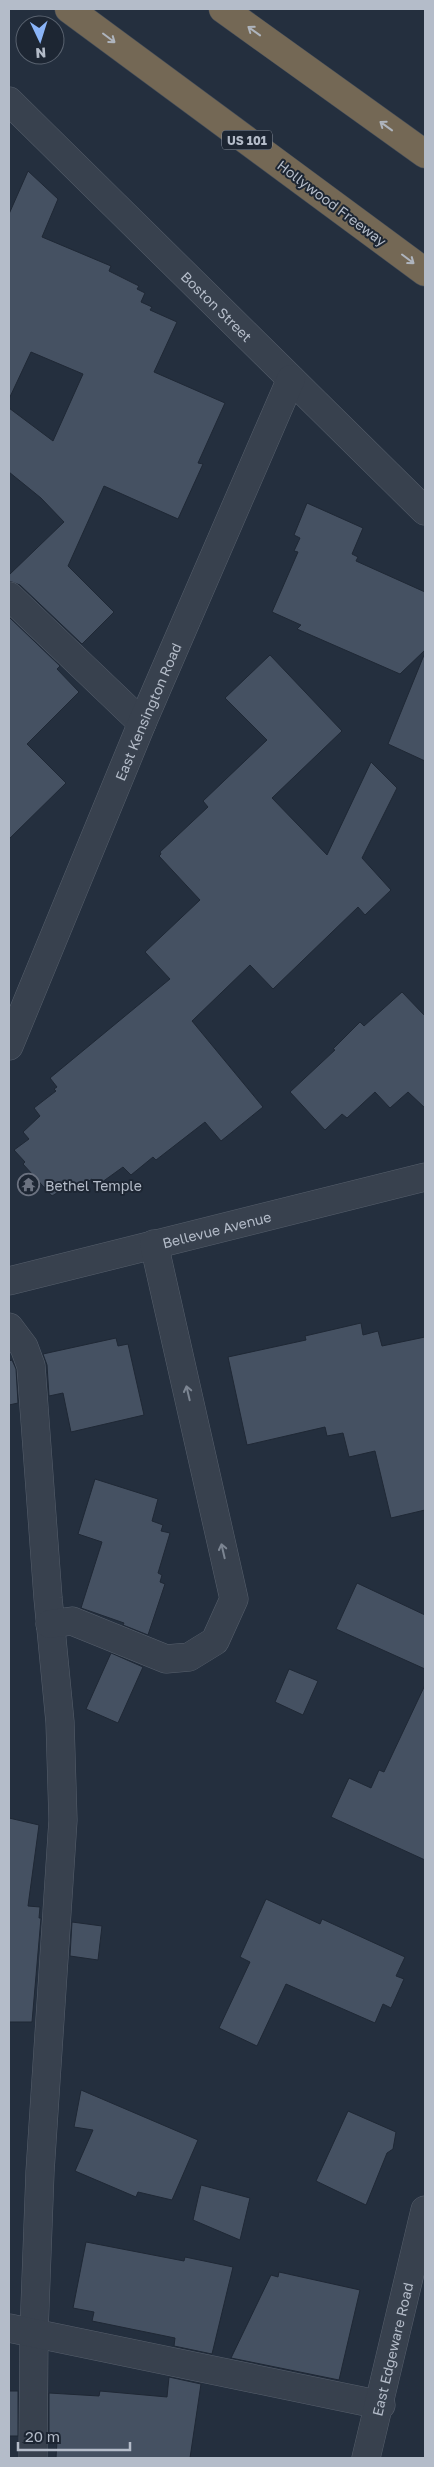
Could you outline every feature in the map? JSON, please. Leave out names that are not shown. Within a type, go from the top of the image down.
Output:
[{"type":"highway","name":"Hollywood Freeway","points":[[69,9],[425,272]]},
{"type":"highway","points":[[223,9],[425,154]]},
{"type":"street","name":"Boston Street","points":[[9,101],[425,511]]},
{"type":"street","name":"East Kensington Road","points":[[9,1046],[142,723],[291,379]]},
{"type":"street","points":[[9,596],[142,723]]},
{"type":"street","name":"Bellevue Avenue","points":[[9,1281],[425,1177]]},
{"type":"street","points":[[50,1624],[72,1621],[166,1659],[189,1657],[215,1641],[234,1599],[154,1244]]},
{"type":"street","points":[[9,1327],[24,1347],[30,1366],[50,1624],[60,1722],[63,1820],[40,2172],[21,2331],[33,2458]]},
{"type":"street","name":"East Edgeware Road","points":[[368,2458],[425,2210]]},
{"type":"street","points":[[21,2331],[380,2405]]},
{"type":"building","points":[[28,171],[58,199],[42,237],[111,266],[109,271],[139,286],[137,289],[145,293],[141,302],[152,307],[150,310],[177,322],[154,372],[225,403],[198,463],[203,464],[178,519],[104,486],[68,566],[114,612],[82,644],[20,585],[9,581],[9,575],[64,522],[41,498],[9,472],[9,408],[53,441],[83,374],[31,352],[9,399],[9,214]]},
{"type":"building","points":[[307,503],[363,528],[352,554],[358,557],[356,561],[425,592],[425,650],[400,674],[297,629],[301,625],[272,612],[298,552],[294,551],[300,538],[294,535]]},
{"type":"building","points":[[9,617],[60,666],[57,669],[79,692],[27,744],[66,783],[9,839]]},
{"type":"building","points":[[270,655],[342,731],[272,798],[327,855],[371,762],[397,788],[362,858],[391,890],[365,915],[358,907],[273,989],[250,965],[192,1021],[263,1107],[221,1141],[205,1122],[156,1160],[153,1157],[131,1175],[123,1167],[98,1185],[92,1179],[73,1191],[68,1186],[52,1196],[23,1164],[25,1162],[14,1150],[29,1139],[23,1132],[40,1116],[34,1108],[56,1091],[54,1089],[57,1087],[50,1078],[170,979],[145,952],[200,900],[159,856],[160,852],[208,807],[203,801],[267,740],[225,698]]},
{"type":"building","points":[[425,655],[425,761],[388,744]]},
{"type":"building","points":[[402,992],[425,1016],[425,1108],[408,1092],[390,1108],[375,1092],[347,1118],[342,1114],[325,1130],[290,1092],[335,1050],[333,1049],[360,1022],[364,1026]]},
{"type":"building","points":[[361,1323],[363,1335],[378,1331],[382,1346],[425,1337],[425,1510],[391,1518],[375,1451],[349,1457],[343,1433],[327,1436],[325,1427],[247,1445],[228,1357],[306,1340],[305,1336]]},
{"type":"building","points":[[116,1338],[118,1346],[128,1344],[144,1415],[71,1432],[63,1393],[49,1396],[47,1365],[43,1354]]},
{"type":"building","points":[[12,1360],[16,1369],[18,1403],[9,1405],[9,1361]]},
{"type":"building","points":[[95,1479],[158,1499],[152,1521],[163,1525],[161,1531],[170,1533],[158,1573],[162,1575],[160,1582],[165,1584],[148,1635],[123,1625],[124,1623],[81,1608],[102,1542],[78,1534]]},
{"type":"building","points":[[357,1583],[425,1615],[425,1669],[336,1629]]},
{"type":"building","points":[[111,1653],[143,1667],[118,1723],[86,1709]]},
{"type":"building","points":[[289,1669],[318,1681],[303,1715],[275,1702]]},
{"type":"building","points":[[425,1685],[425,1860],[331,1817],[349,1778],[371,1788],[379,1770],[384,1772]]},
{"type":"building","points":[[9,1818],[39,1825],[28,1906],[40,1907],[39,1918],[41,1918],[32,2022],[9,2022]]},
{"type":"building","points":[[266,1899],[320,1924],[322,1919],[405,1957],[396,1976],[404,1979],[391,2008],[383,2004],[375,2023],[286,1984],[257,2046],[219,2028],[250,1962],[240,1957]]},
{"type":"building","points":[[72,1922],[102,1926],[98,1960],[70,1956]]},
{"type":"building","points":[[81,2090],[198,2140],[172,2200],[138,2192],[136,2197],[75,2171],[93,2130],[74,2127]]},
{"type":"building","points":[[348,2111],[396,2132],[393,2149],[387,2153],[366,2205],[316,2181]]},
{"type":"building","points":[[201,2185],[250,2198],[240,2240],[193,2220]]},
{"type":"building","points":[[86,2242],[184,2261],[185,2257],[233,2267],[212,2354],[174,2346],[175,2338],[92,2321],[94,2312],[73,2308]]},
{"type":"building","points":[[279,2272],[360,2290],[339,2380],[231,2358],[271,2275],[278,2277]]},
{"type":"building","points":[[169,2377],[201,2384],[190,2458],[56,2458],[57,2440],[49,2440],[49,2393],[99,2396],[100,2391],[167,2397]]},
{"type":"building","points":[[9,2391],[18,2391],[18,2436],[9,2436]]},
{"type":"place","name":"Bethel Temple","points":[[29,1185]]}]
